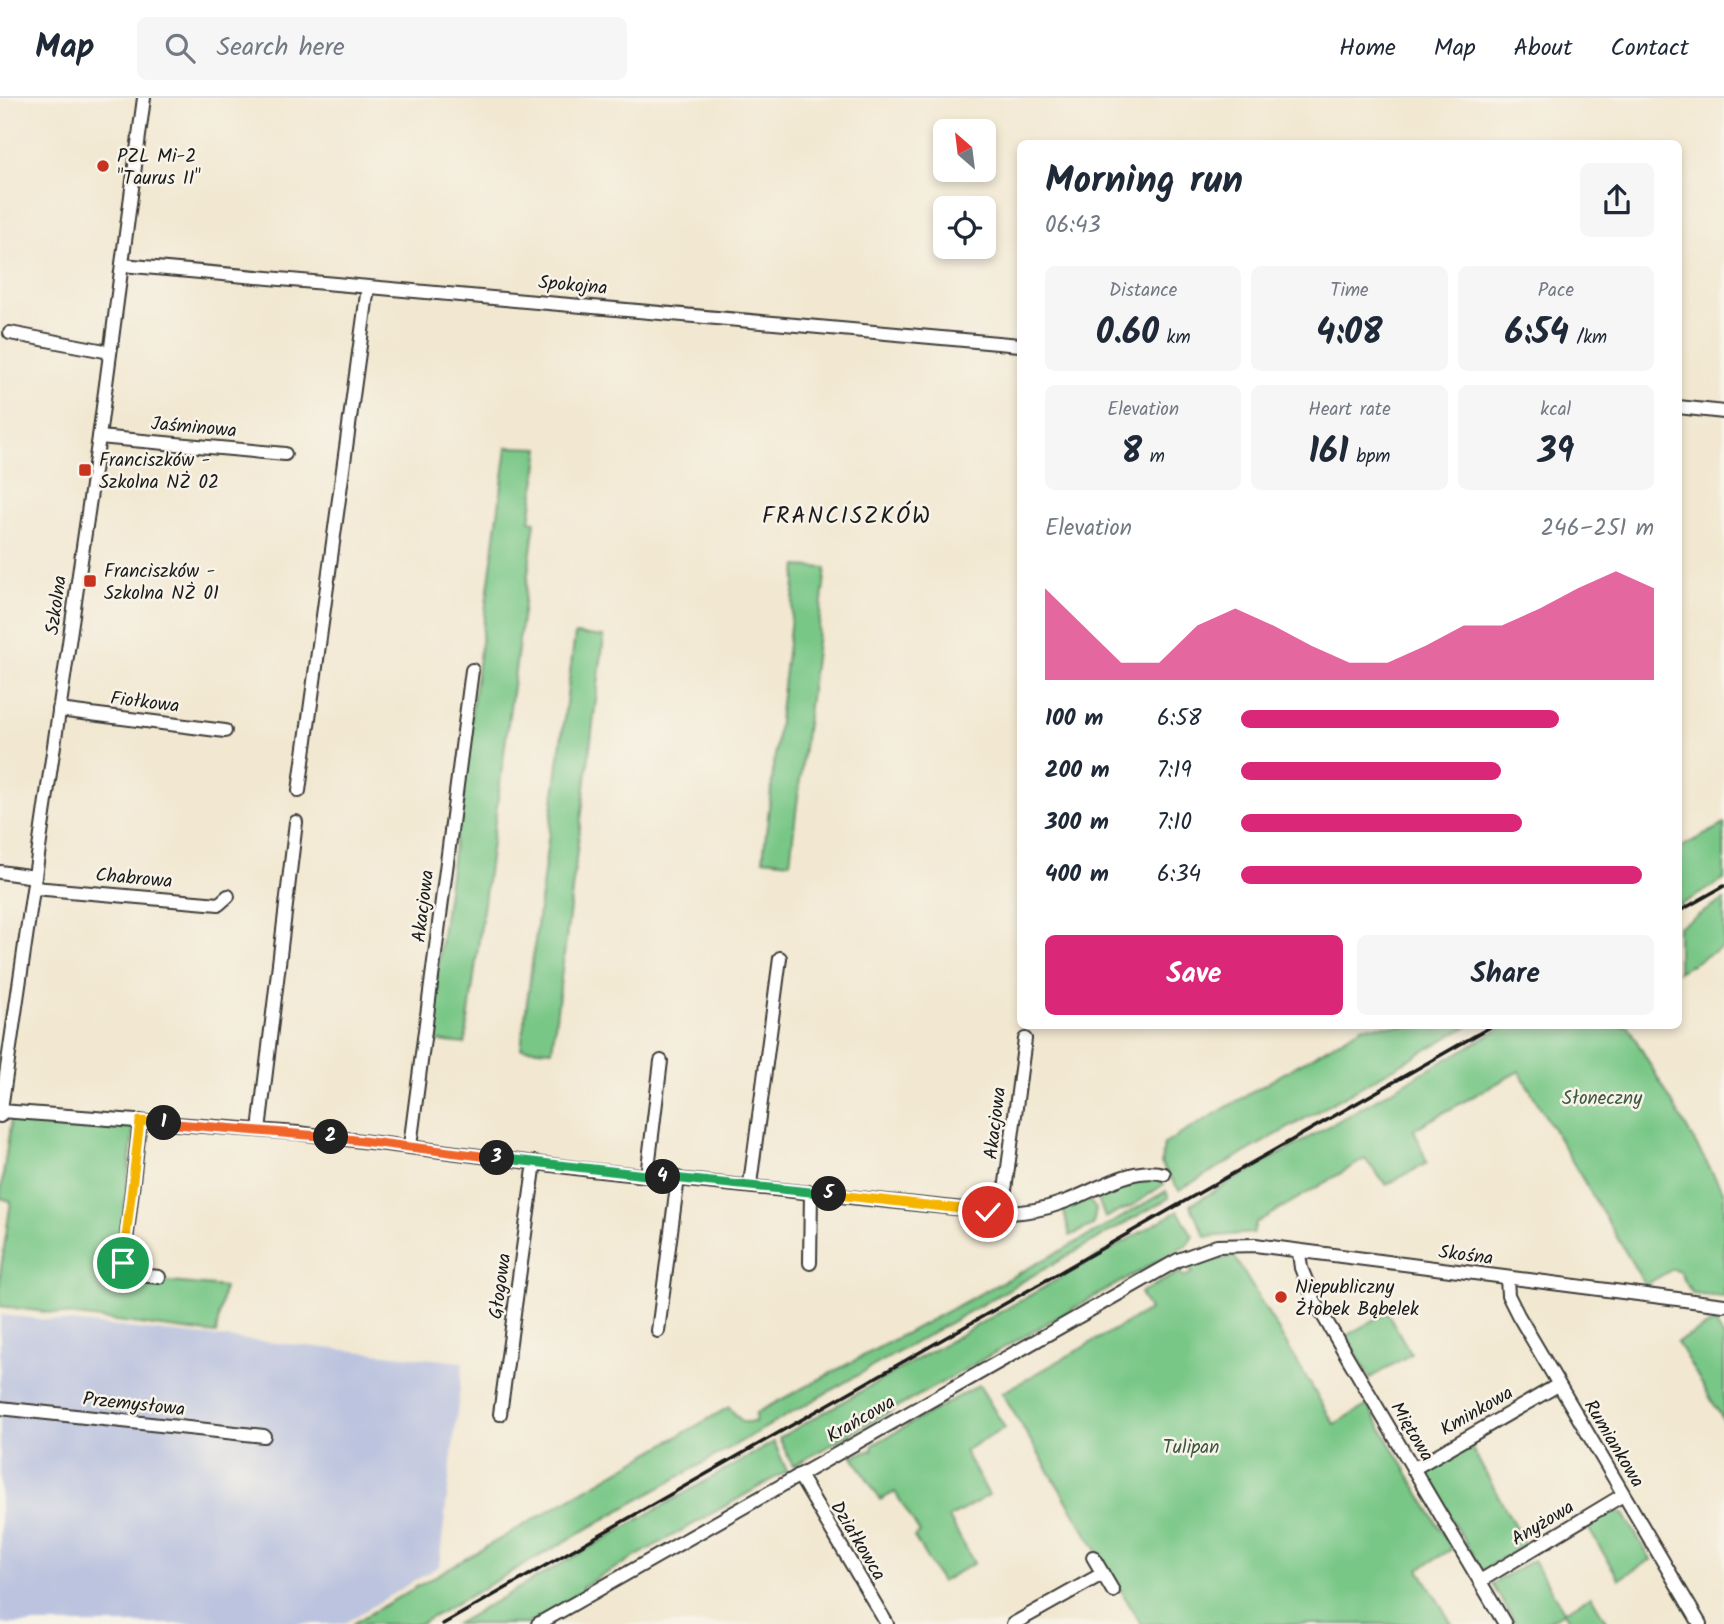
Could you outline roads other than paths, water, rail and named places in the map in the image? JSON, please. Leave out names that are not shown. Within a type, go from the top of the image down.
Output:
[{"type":"street","name":"Szkolna","points":[[0,1117],[99,437],[144,98]]},
{"type":"street","name":"Spokojna","points":[[122,265],[1017,345]]},
{"type":"street","points":[[299,790],[368,287]]},
{"type":"street","points":[[10,333],[110,352]]},
{"type":"street","points":[[1682,407],[1724,412]]},
{"type":"street","name":"Jaśminowa","points":[[99,437],[285,454]]},
{"type":"street","name":"Akacjowa","points":[[410,1146],[472,670]]},
{"type":"street","name":"Fiołkowa","points":[[60,710],[225,731]]},
{"type":"street","points":[[259,1130],[296,822]]},
{"type":"street","name":"Chabrowa","points":[[0,872],[35,883],[219,904],[228,896]]},
{"type":"street","points":[[750,1184],[780,958]]},
{"type":"street","name":"Akacjowa","points":[[1002,1213],[1025,1039]]},
{"type":"street","points":[[647,1176],[662,1061]]},
{"type":"street","points":[[1,1111],[259,1130],[647,1176],[750,1184],[1002,1213],[1051,1206],[1130,1175],[1154,1172],[1164,1174]]},
{"type":"street","points":[[140,1121],[123,1268],[130,1274],[159,1277]]},
{"type":"street","name":"Głogowa","points":[[500,1414],[535,1163]]},
{"type":"street","points":[[659,1331],[678,1178]]},
{"type":"street","points":[[810,1263],[811,1192]]},
{"type":"street","name":"Skośna","points":[[1203,1250],[1255,1245],[1299,1253],[1724,1305]]},
{"type":"street","name":"Krańcowa","points":[[538,1624],[1178,1261],[1203,1250]]},
{"type":"street","name":"Miętowa","points":[[1299,1253],[1301,1268],[1315,1302],[1505,1624]]},
{"type":"street","name":"Rumiankowa","points":[[1507,1279],[1511,1303],[1694,1622]]},
{"type":"street","name":"Kminkowa","points":[[1413,1469],[1559,1385]]},
{"type":"street","name":"Przemysłowa","points":[[0,1408],[264,1436]]},
{"type":"street","name":"Działkowca","points":[[799,1475],[887,1624]]},
{"type":"street","name":"Anyżowa","points":[[1480,1581],[1623,1495]]},
{"type":"street","points":[[1093,1557],[1113,1591]]},
{"type":"street","points":[[1013,1624],[1102,1574]]},
{"type":"railway","points":[[1682,910],[1724,886]]},
{"type":"railway","points":[[443,1624],[1487,1029]]},
{"type":"place","name":"PZL Mi-2 \"Taurus II\"","points":[[103,166]]},
{"type":"place","name":"Franciszków - Szkolna NŻ 02","points":[[85,470]]},
{"type":"place","name":"Franciszków - Szkolna NŻ 01","points":[[90,581]]},
{"type":"place","name":"Niepubliczny Żłobek Bąbelek","points":[[1281,1297]]},
{"type":"district","name":"FRANCISZKÓW","points":[[847,515]]},
{"type":"park label","name":"Słoneczny","points":[[1602,1097]]},
{"type":"park label","name":"Tulipan","points":[[1191,1446]]}]
